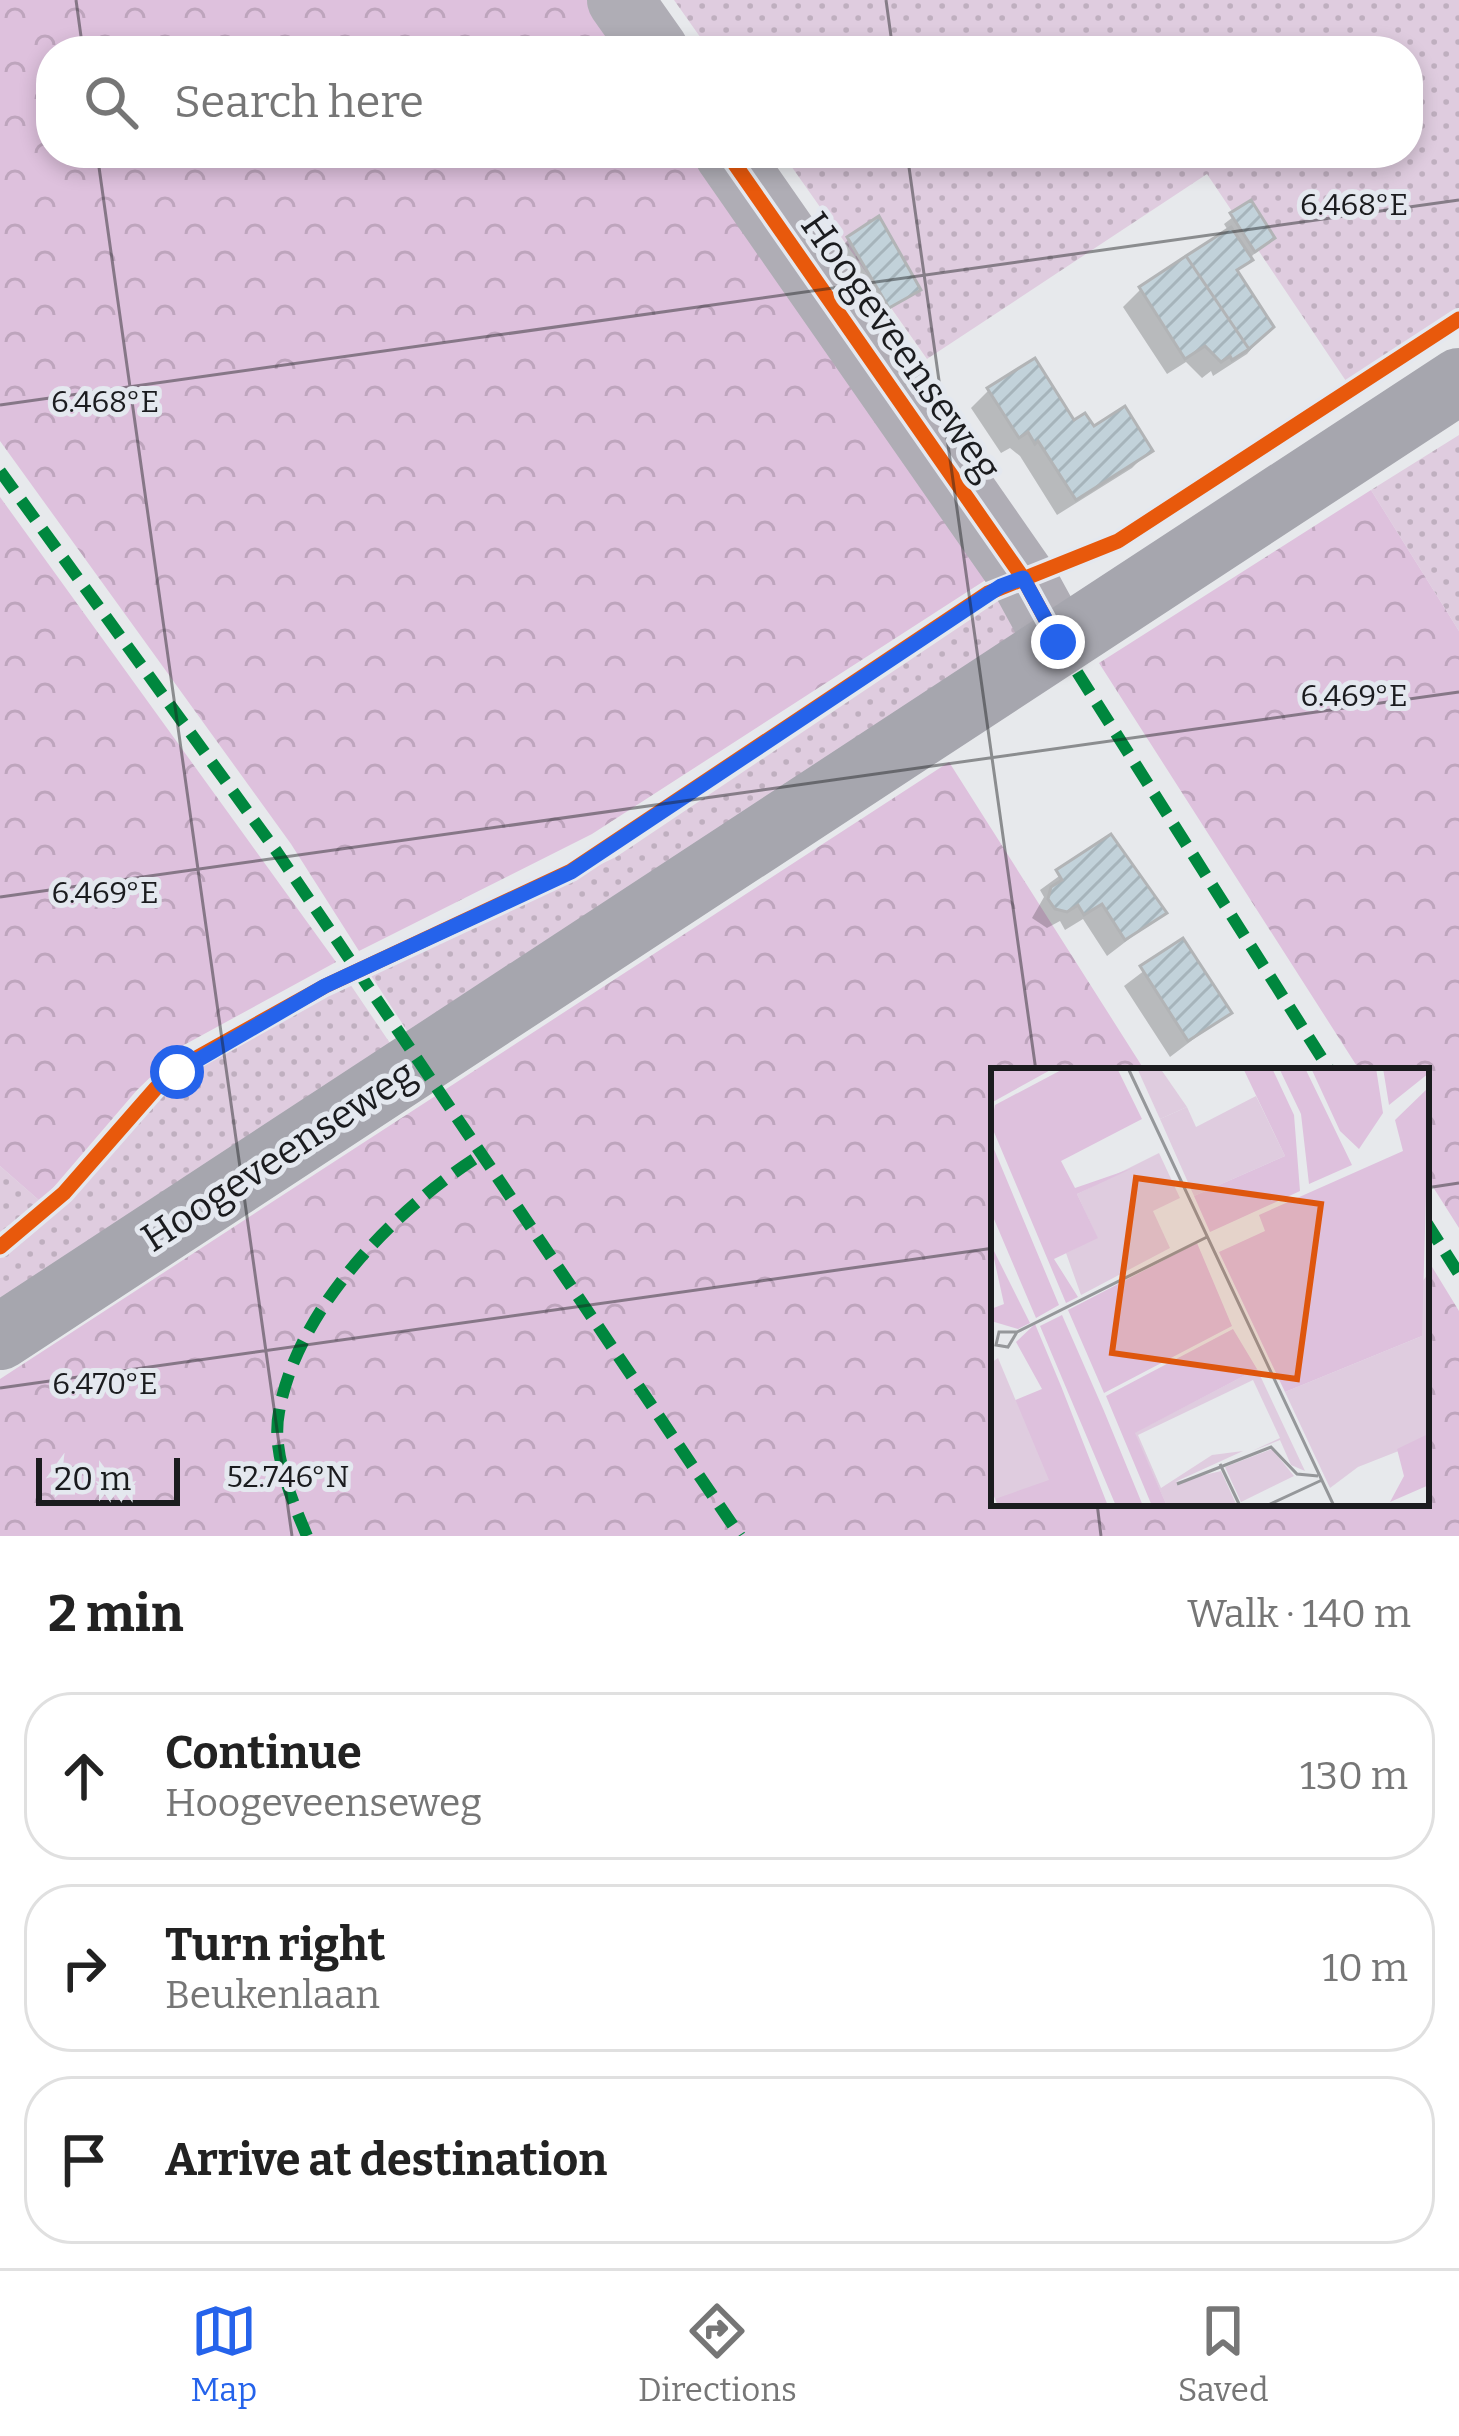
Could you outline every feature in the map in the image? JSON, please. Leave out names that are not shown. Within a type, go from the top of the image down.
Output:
[{"type":"main road","name":"Hoogeveenseweg","points":[[0,1337],[1459,381]]},
{"type":"street","points":[[620,0],[645,36]]},
{"type":"street","name":"Hoogeveenseweg","points":[[737,168],[1023,578],[1058,642]]},
{"type":"shaded area","points":[[674,0],[1459,0],[1459,308],[1346,381],[1207,174],[927,359],[793,168],[1423,168],[1423,36],[699,36]]},
{"type":"shaded area","points":[[1459,435],[1459,631],[1371,490]]},
{"type":"shaded area","points":[[1007,595],[1020,631],[413,1040],[370,974],[616,857]]},
{"type":"shaded area","points":[[350,984],[396,1052],[0,1309],[0,1258],[48,1220],[173,1087],[234,1044]]},
{"type":"shaded area","points":[[0,1166],[41,1202],[0,1232]]},
{"type":"green space","points":[[0,0],[589,0],[614,36],[36,36],[36,168],[709,168],[998,572],[592,834],[359,951],[291,844],[0,441]]},
{"type":"green space","points":[[1371,490],[1459,631],[1459,1228],[1429,1181],[1429,1068],[1358,1068],[1099,663]]},
{"type":"green space","points":[[0,497],[336,962],[184,1045],[137,1090],[41,1202],[0,1166]]},
{"type":"green space","points":[[949,762],[1143,1068],[991,1068],[991,1506],[1429,1506],[1429,1262],[1459,1311],[1459,1536],[0,1536],[0,1379]]},
{"type":"building","points":[[1251,200],[1275,238],[1255,252],[1230,213]]},
{"type":"building","points":[[879,216],[921,290],[889,308],[847,237]]},
{"type":"building","points":[[1231,227],[1253,260],[1237,270],[1274,327],[1249,349],[1186,256]]},
{"type":"building","points":[[1186,256],[1249,349],[1232,360],[1230,356],[1221,362],[1205,346],[1185,359],[1139,287]]},
{"type":"building","points":[[1035,358],[1074,420],[1085,413],[1094,426],[1125,406],[1153,451],[1076,500],[1038,441],[1035,444],[1028,432],[1019,438],[987,388]]},
{"type":"building","points":[[1111,834],[1167,913],[1125,940],[1102,904],[1084,915],[1078,905],[1067,912],[1055,909],[1048,899],[1051,887],[1062,880],[1056,870]]},
{"type":"building","points":[[1183,938],[1232,1013],[1188,1041],[1140,966]]},
{"type":"marked path","points":[[0,471],[277,852],[740,1536]]},
{"type":"marked path","points":[[1058,642],[1328,1068]]},
{"type":"marked path","points":[[307,1536],[284,1476],[277,1427],[289,1374],[306,1336],[328,1300],[383,1234],[414,1204],[479,1156]]},
{"type":"marked path","points":[[1429,1227],[1459,1274]]},
{"type":"cycle path","points":[[737,168],[1023,578],[1058,642]]},
{"type":"cycle path","points":[[0,1247],[64,1193],[156,1088],[198,1057],[325,986],[571,871],[988,593],[1118,541],[1459,319]]},
{"type":"route","points":[[177,1072],[325,986],[571,872],[1001,586],[1023,578],[1058,642]]}]
